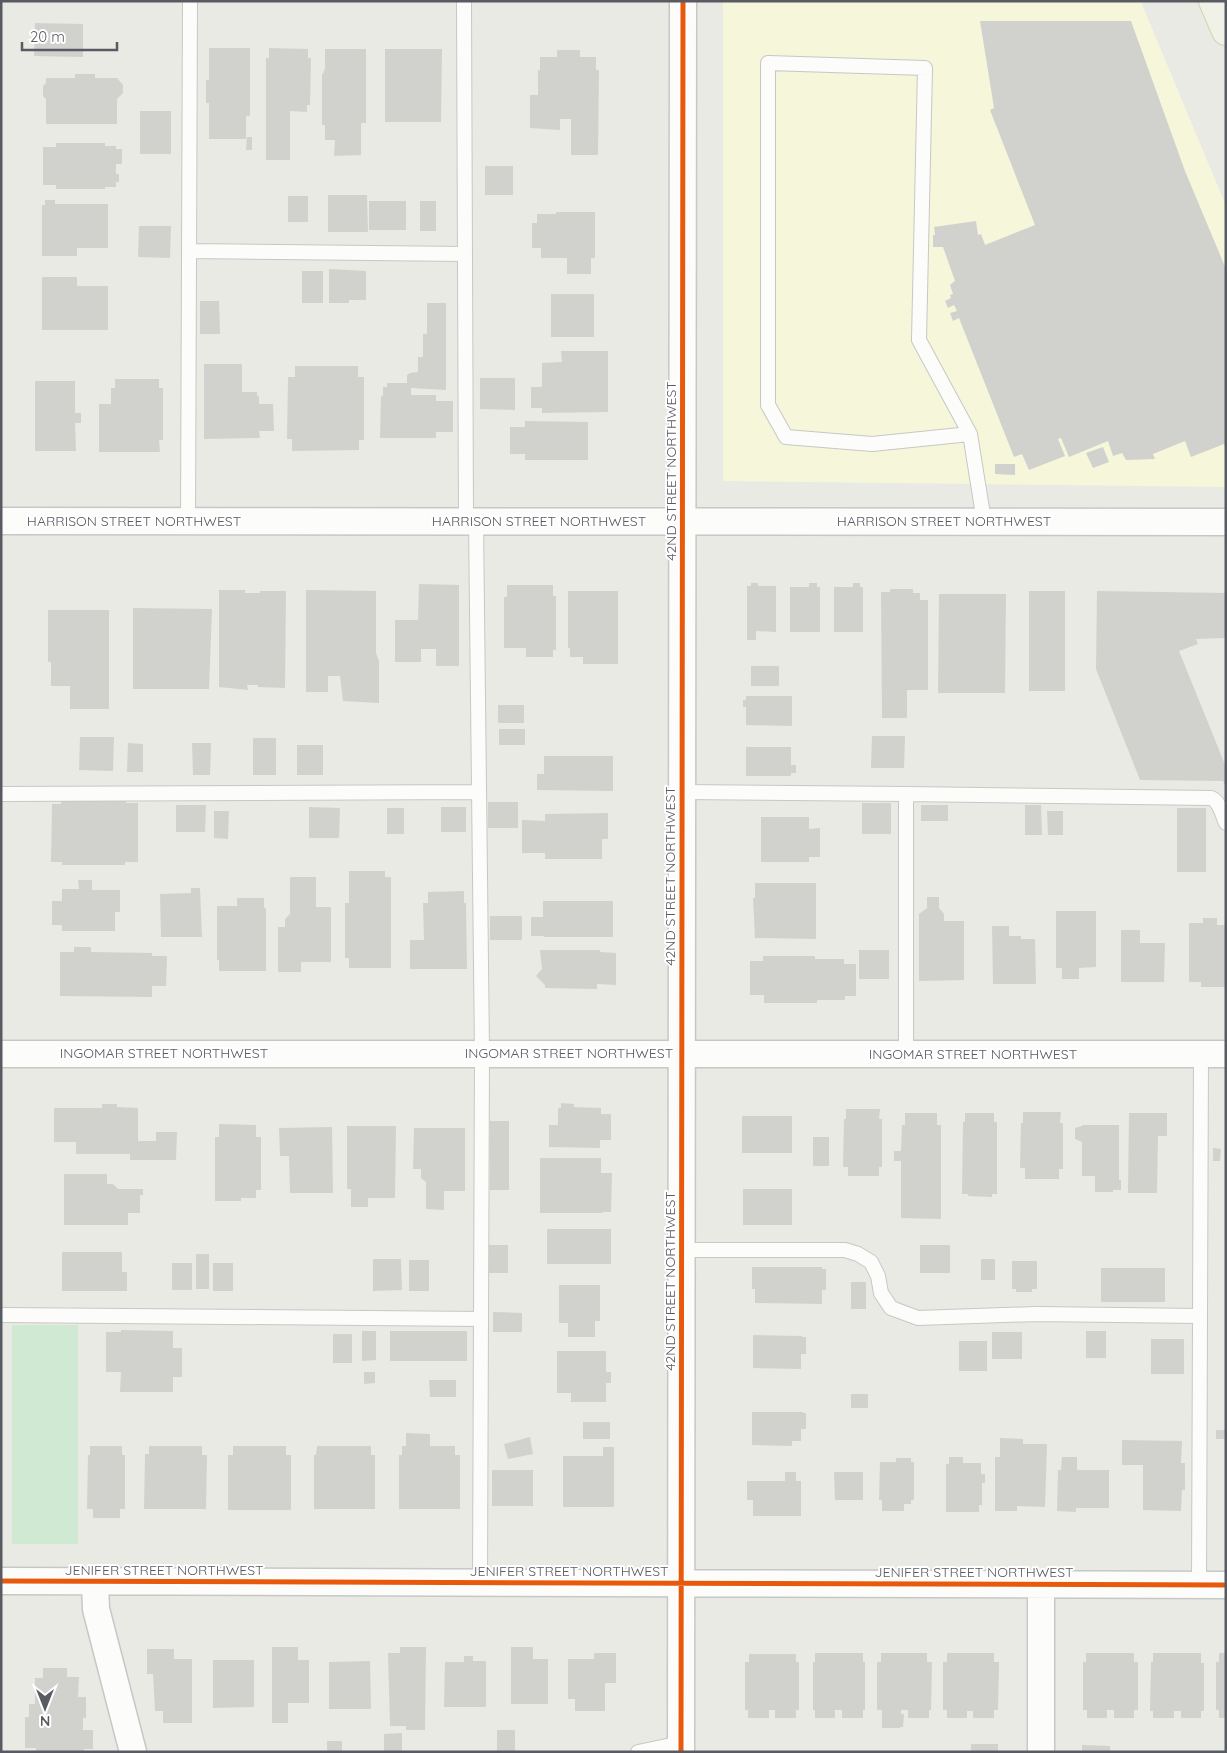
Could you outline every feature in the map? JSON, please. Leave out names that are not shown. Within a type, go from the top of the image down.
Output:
[{"type":"main road","points":[[1213,1],[1226,31]]},
{"type":"street","name":"42ND STREET NORTHWEST","points":[[681,1747],[683,1]]},
{"type":"street","name":"HARRISON STREET NORTHWEST","points":[[1,521],[1226,522]]},
{"type":"street","name":"INGOMAR STREET NORTHWEST","points":[[1,1054],[1213,1054]]},
{"type":"street","name":"JENIFER STREET NORTHWEST","points":[[1,1581],[1226,1585]]},
{"type":"street","points":[[95,1581],[98,1616],[133,1752]]},
{"type":"street","points":[[1041,1584],[1041,1752]]},
{"type":"lane","points":[[188,521],[190,1]]},
{"type":"lane","points":[[464,1],[464,254],[479,792],[482,1053],[480,1582]]},
{"type":"lane","points":[[970,434],[872,444],[786,437],[768,405],[768,63],[925,68],[919,340],[970,434],[984,521]]},
{"type":"lane","points":[[190,252],[464,254]]},
{"type":"lane","points":[[1,794],[479,792]]},
{"type":"lane","points":[[682,792],[1211,798],[1215,799],[1218,803],[1226,823]]},
{"type":"lane","points":[[906,794],[906,1054]]},
{"type":"lane","points":[[1199,1585],[1200,1316],[1213,1054]]},
{"type":"lane","points":[[682,1250],[845,1250],[858,1254],[871,1262],[878,1276],[881,1293],[891,1308],[918,1318],[1036,1314],[1200,1316]]},
{"type":"lane","points":[[1,1316],[481,1319]]},
{"type":"lane","points":[[638,1752],[681,1747]]},
{"type":"shaded area","points":[[723,1],[1141,2],[1226,206],[1226,487],[723,481]]},
{"type":"shaded area","points":[[12,1325],[78,1325],[78,1544],[12,1544]]},
{"type":"building","points":[[980,21],[1131,21],[1185,171],[1226,269],[1226,448],[1224,444],[1191,457],[1185,441],[1153,454],[1155,459],[1126,460],[1122,453],[1113,456],[1108,441],[1069,457],[1061,438],[1058,439],[1065,456],[1029,470],[1022,454],[1014,457],[959,318],[953,321],[950,313],[957,311],[954,305],[948,308],[945,301],[951,298],[950,295],[953,294],[950,285],[955,281],[943,247],[933,247],[934,227],[976,221],[978,235],[981,234],[985,245],[1035,225],[990,110],[994,108]]},
{"type":"building","points":[[35,23],[83,24],[83,57],[34,56]]},
{"type":"building","points":[[209,48],[250,48],[250,116],[246,116],[246,139],[209,139],[209,103],[206,103],[206,80],[209,80]]},
{"type":"building","points":[[269,48],[308,49],[308,58],[311,58],[310,105],[307,105],[307,112],[290,111],[290,160],[266,160],[266,58],[269,58]]},
{"type":"building","points":[[325,49],[366,49],[366,123],[361,123],[361,155],[334,156],[335,140],[325,140],[325,125],[322,125],[322,74],[325,68]]},
{"type":"building","points":[[385,49],[442,49],[441,122],[385,122]]},
{"type":"building","points":[[557,50],[580,50],[580,57],[596,57],[596,70],[599,70],[598,155],[571,155],[571,119],[560,119],[560,130],[530,128],[530,95],[538,95],[540,57],[557,57]]},
{"type":"building","points":[[75,74],[95,74],[95,78],[117,78],[123,85],[123,93],[117,99],[117,124],[46,124],[46,99],[43,96],[43,86],[46,83],[46,78],[75,78]]},
{"type":"building","points":[[140,111],[171,111],[171,154],[140,154]]},
{"type":"building","points":[[247,137],[252,137],[252,150],[246,150]]},
{"type":"building","points":[[56,143],[105,143],[105,146],[116,146],[116,149],[122,149],[122,164],[116,164],[116,174],[119,174],[119,182],[116,182],[116,187],[105,187],[105,189],[56,189],[56,185],[43,185],[43,147],[56,147]]},
{"type":"building","points":[[485,166],[513,166],[513,195],[485,195]]},
{"type":"building","points":[[328,195],[367,195],[368,232],[328,232]]},
{"type":"building","points":[[288,196],[308,196],[308,222],[288,222]]},
{"type":"building","points":[[45,200],[55,200],[55,204],[108,204],[108,248],[77,248],[77,256],[42,256],[42,205],[45,205]]},
{"type":"building","points":[[369,201],[406,201],[406,230],[369,230]]},
{"type":"building","points":[[420,201],[436,201],[436,231],[420,231]]},
{"type":"building","points":[[556,212],[595,212],[595,258],[591,258],[591,274],[567,274],[567,258],[541,258],[541,248],[532,248],[532,223],[537,223],[537,214],[556,214]]},
{"type":"building","points":[[139,226],[171,226],[170,258],[138,257]]},
{"type":"building","points":[[329,269],[366,271],[366,300],[349,300],[349,303],[329,303]]},
{"type":"building","points":[[302,271],[323,271],[323,303],[302,303]]},
{"type":"building","points":[[42,277],[77,277],[77,286],[108,286],[108,330],[42,330]]},
{"type":"building","points":[[551,294],[594,294],[594,337],[551,337]]},
{"type":"building","points":[[200,301],[219,301],[220,334],[200,334]]},
{"type":"building","points":[[427,303],[446,303],[446,390],[411,388],[411,395],[436,395],[436,401],[453,401],[453,432],[436,432],[436,438],[380,438],[383,387],[387,387],[387,383],[407,383],[407,375],[418,372],[418,357],[423,357],[423,334],[427,334]]},
{"type":"building","points":[[561,351],[608,351],[608,412],[542,413],[542,408],[531,408],[531,387],[542,387],[542,363],[562,362]]},
{"type":"building","points":[[204,364],[242,364],[242,392],[257,392],[259,404],[273,404],[274,431],[259,431],[260,438],[204,439]]},
{"type":"building","points":[[295,366],[358,366],[358,377],[364,377],[364,440],[359,440],[359,450],[292,451],[292,439],[287,439],[288,377],[295,377]]},
{"type":"building","points":[[480,378],[515,378],[515,410],[480,409]]},
{"type":"building","points":[[115,379],[159,379],[159,388],[163,388],[163,440],[159,440],[160,452],[99,452],[99,404],[111,404],[111,388],[115,388]]},
{"type":"building","points":[[35,381],[75,381],[75,413],[81,413],[81,423],[75,423],[76,451],[35,451]]},
{"type":"building","points":[[525,421],[588,422],[588,460],[525,460],[525,454],[510,454],[510,427],[525,427]]},
{"type":"building","points":[[1103,447],[1109,462],[1093,468],[1086,453]]},
{"type":"building","points":[[995,464],[1015,464],[1015,475],[995,474]]},
{"type":"building","points":[[751,583],[758,583],[758,586],[776,586],[776,632],[756,631],[756,640],[747,640],[747,586],[751,586]]},
{"type":"building","points":[[809,583],[817,583],[817,587],[820,587],[820,632],[790,632],[790,587],[809,587]]},
{"type":"building","points":[[853,583],[860,583],[860,587],[863,587],[863,632],[834,632],[834,587],[853,587]]},
{"type":"building","points":[[419,584],[459,585],[459,666],[436,666],[436,649],[421,649],[421,662],[395,662],[395,620],[418,620]]},
{"type":"building","points":[[507,585],[553,585],[553,596],[556,596],[556,650],[553,650],[553,657],[526,657],[526,648],[504,648],[504,597],[507,597]]},
{"type":"building","points":[[890,589],[913,589],[913,593],[920,593],[920,600],[928,600],[928,690],[907,690],[907,718],[882,718],[881,592],[890,592]]},
{"type":"building","points":[[219,590],[245,590],[245,593],[286,591],[285,688],[258,687],[258,685],[247,685],[248,690],[219,687]]},
{"type":"building","points":[[306,590],[376,591],[376,653],[379,661],[379,703],[343,701],[340,676],[328,676],[328,692],[306,692]]},
{"type":"building","points":[[568,591],[618,591],[618,664],[583,664],[583,657],[570,657],[570,648],[568,648]]},
{"type":"building","points":[[1029,591],[1065,591],[1065,691],[1029,691]]},
{"type":"building","points":[[1097,591],[1226,593],[1226,638],[1196,639],[1198,644],[1179,651],[1226,767],[1226,787],[1223,781],[1140,780],[1096,669]]},
{"type":"building","points":[[939,594],[1006,594],[1005,693],[938,693]]},
{"type":"building","points":[[133,608],[212,609],[209,689],[133,689]]},
{"type":"building","points":[[48,610],[109,610],[109,709],[70,709],[70,686],[51,686],[51,662],[48,662]]},
{"type":"building","points":[[751,666],[779,666],[779,686],[751,686]]},
{"type":"building","points":[[746,696],[792,696],[792,726],[746,725],[746,707],[743,707],[743,700],[746,700]]},
{"type":"building","points":[[498,705],[524,705],[524,723],[498,723]]},
{"type":"building","points":[[499,729],[525,729],[525,745],[499,745]]},
{"type":"building","points":[[872,736],[905,736],[904,768],[871,768]]},
{"type":"building","points":[[80,737],[114,737],[113,771],[79,770]]},
{"type":"building","points":[[253,738],[276,738],[276,775],[253,775]]},
{"type":"building","points":[[128,743],[143,744],[143,772],[127,772]]},
{"type":"building","points":[[192,743],[211,743],[210,775],[193,775]]},
{"type":"building","points":[[297,745],[323,745],[323,775],[297,775]]},
{"type":"building","points":[[746,747],[791,747],[791,765],[796,765],[796,773],[791,773],[791,776],[746,776]]},
{"type":"building","points":[[544,756],[613,756],[613,791],[537,790],[537,774],[544,774]]},
{"type":"building","points":[[61,800],[126,800],[126,803],[138,803],[138,862],[125,862],[125,865],[62,865],[62,862],[51,862],[52,804],[61,804]]},
{"type":"building","points":[[488,802],[518,802],[518,828],[488,828]]},
{"type":"building","points":[[862,803],[891,803],[891,834],[862,834]]},
{"type":"building","points":[[176,805],[206,805],[205,832],[176,832]]},
{"type":"building","points":[[921,805],[948,805],[948,821],[921,821]]},
{"type":"building","points":[[1025,805],[1041,805],[1042,835],[1025,835]]},
{"type":"building","points":[[309,807],[340,808],[339,838],[309,838]]},
{"type":"building","points":[[441,807],[466,807],[466,832],[441,832]]},
{"type":"building","points":[[387,808],[404,808],[404,834],[387,834]]},
{"type":"building","points":[[1177,808],[1206,808],[1206,872],[1177,872]]},
{"type":"building","points":[[214,811],[229,811],[228,839],[214,838]]},
{"type":"building","points":[[1047,811],[1063,811],[1063,835],[1048,835]]},
{"type":"building","points":[[608,813],[608,839],[602,839],[602,859],[545,859],[545,853],[522,853],[522,820],[545,821],[545,814]]},
{"type":"building","points":[[761,817],[809,817],[809,829],[820,828],[820,857],[809,857],[809,862],[761,862]]},
{"type":"building","points":[[349,871],[385,871],[385,877],[391,877],[391,968],[349,968],[349,958],[345,958],[345,903],[349,903]]},
{"type":"building","points":[[290,877],[316,877],[316,907],[331,907],[331,962],[301,962],[301,972],[278,972],[278,927],[285,927],[285,919],[290,914]]},
{"type":"building","points":[[78,880],[92,880],[92,890],[120,890],[120,912],[115,912],[115,931],[62,931],[62,925],[52,925],[52,901],[62,901],[62,889],[79,889]]},
{"type":"building","points":[[755,883],[816,883],[816,939],[755,938],[753,898],[755,898]]},
{"type":"building","points":[[191,888],[200,888],[202,937],[161,937],[160,894],[191,893]]},
{"type":"building","points":[[464,891],[464,903],[466,903],[467,969],[410,969],[410,940],[424,940],[423,903],[428,903],[428,892]]},
{"type":"building","points":[[927,897],[939,897],[939,908],[944,914],[944,921],[964,921],[964,980],[919,981],[919,914],[927,908]]},
{"type":"building","points":[[237,898],[264,898],[264,908],[266,908],[266,971],[219,971],[219,960],[217,960],[217,906],[237,906]]},
{"type":"building","points":[[543,901],[613,901],[613,937],[531,936],[531,917],[543,917]]},
{"type":"building","points":[[1056,911],[1096,911],[1096,967],[1079,968],[1079,979],[1062,979],[1062,968],[1056,968]]},
{"type":"building","points":[[490,916],[522,916],[522,940],[490,940]]},
{"type":"building","points":[[1203,918],[1217,918],[1217,925],[1226,925],[1226,987],[1201,987],[1201,982],[1189,982],[1189,923],[1203,923]]},
{"type":"building","points":[[992,926],[1009,926],[1009,936],[1021,936],[1021,939],[1035,939],[1036,984],[993,984]]},
{"type":"building","points":[[1121,930],[1140,930],[1140,943],[1165,943],[1164,982],[1121,982]]},
{"type":"building","points":[[74,947],[91,947],[91,952],[152,953],[152,956],[167,956],[166,986],[152,986],[152,997],[60,996],[60,952],[74,952]]},
{"type":"building","points":[[540,950],[600,950],[600,952],[616,953],[616,985],[597,984],[597,989],[545,988],[545,985],[536,976],[542,969]]},
{"type":"building","points":[[859,950],[889,950],[889,979],[859,979]]},
{"type":"building","points":[[763,956],[815,956],[815,959],[844,959],[844,964],[856,964],[856,996],[845,996],[845,1000],[817,1000],[817,1003],[764,1003],[764,995],[750,995],[750,961],[763,961]]},
{"type":"building","points":[[561,1103],[574,1104],[574,1107],[601,1108],[601,1114],[611,1114],[611,1140],[600,1140],[600,1148],[549,1147],[549,1125],[558,1125],[558,1108],[561,1108]]},
{"type":"building","points":[[102,1104],[117,1104],[117,1107],[138,1108],[138,1141],[156,1141],[156,1132],[177,1132],[176,1160],[130,1160],[130,1154],[76,1154],[76,1142],[54,1142],[54,1108],[102,1108]]},
{"type":"building","points":[[846,1109],[880,1109],[879,1119],[882,1119],[882,1167],[879,1167],[879,1176],[848,1176],[848,1167],[843,1167]]},
{"type":"building","points":[[1023,1112],[1061,1112],[1060,1123],[1063,1123],[1063,1169],[1059,1169],[1059,1179],[1025,1179],[1025,1168],[1020,1168]]},
{"type":"building","points":[[905,1113],[937,1113],[937,1125],[941,1125],[941,1219],[901,1218],[901,1161],[894,1161],[894,1151],[901,1151],[902,1125],[905,1125]]},
{"type":"building","points":[[965,1113],[994,1113],[994,1122],[997,1122],[997,1194],[992,1194],[992,1197],[962,1194],[963,1122],[965,1122]]},
{"type":"building","points":[[1129,1113],[1167,1113],[1167,1136],[1158,1136],[1157,1193],[1128,1193]]},
{"type":"building","points":[[742,1116],[792,1116],[792,1153],[742,1153]]},
{"type":"building","points":[[490,1121],[509,1121],[509,1190],[490,1190]]},
{"type":"building","points":[[219,1124],[256,1125],[256,1137],[261,1137],[261,1190],[256,1190],[256,1198],[241,1198],[241,1201],[215,1201],[215,1137],[219,1137]]},
{"type":"building","points":[[1082,1125],[1119,1125],[1119,1180],[1121,1180],[1121,1190],[1095,1192],[1095,1176],[1082,1176],[1082,1142],[1075,1139],[1075,1128]]},
{"type":"building","points":[[347,1126],[396,1126],[395,1198],[368,1198],[368,1207],[351,1207],[351,1189],[347,1189]]},
{"type":"building","points":[[332,1127],[333,1193],[290,1193],[289,1156],[280,1156],[279,1128]]},
{"type":"building","points":[[414,1128],[465,1128],[465,1191],[444,1191],[444,1210],[426,1209],[426,1182],[421,1178],[421,1169],[413,1169]]},
{"type":"building","points":[[813,1137],[829,1137],[829,1166],[813,1166]]},
{"type":"building","points":[[1213,1148],[1221,1149],[1220,1161],[1213,1161]]},
{"type":"building","points":[[540,1158],[601,1158],[601,1173],[612,1173],[611,1212],[540,1213]]},
{"type":"building","points":[[64,1174],[107,1174],[107,1184],[113,1184],[118,1189],[143,1189],[143,1195],[140,1195],[140,1213],[128,1213],[128,1225],[64,1225]]},
{"type":"building","points":[[743,1189],[792,1189],[792,1225],[743,1225]]},
{"type":"building","points":[[547,1229],[611,1229],[611,1264],[547,1264]]},
{"type":"building","points":[[489,1245],[508,1245],[508,1273],[489,1273]]},
{"type":"building","points":[[920,1245],[950,1245],[950,1273],[920,1273]]},
{"type":"building","points":[[62,1252],[122,1252],[122,1272],[127,1272],[127,1291],[62,1291]]},
{"type":"building","points":[[196,1254],[209,1254],[209,1289],[196,1289]]},
{"type":"building","points":[[373,1259],[401,1259],[402,1290],[373,1291]]},
{"type":"building","points":[[981,1259],[995,1259],[995,1280],[981,1280]]},
{"type":"building","points":[[409,1260],[429,1260],[429,1291],[409,1291]]},
{"type":"building","points":[[1012,1261],[1037,1261],[1037,1289],[1032,1289],[1032,1292],[1016,1292],[1016,1289],[1012,1289]]},
{"type":"building","points":[[172,1263],[192,1263],[192,1290],[172,1290]]},
{"type":"building","points":[[213,1263],[233,1263],[233,1291],[213,1291]]},
{"type":"building","points":[[752,1267],[822,1267],[822,1269],[826,1269],[826,1290],[822,1290],[822,1304],[755,1303],[755,1289],[752,1289]]},
{"type":"building","points":[[1101,1268],[1165,1268],[1165,1302],[1101,1302]]},
{"type":"building","points":[[851,1282],[866,1282],[866,1309],[851,1309]]},
{"type":"building","points":[[559,1285],[600,1285],[600,1321],[595,1321],[595,1337],[568,1337],[568,1323],[559,1323]]},
{"type":"building","points":[[493,1312],[522,1313],[522,1332],[493,1332]]},
{"type":"building","points":[[121,1330],[173,1331],[173,1348],[182,1348],[182,1377],[173,1377],[173,1392],[120,1392],[121,1372],[106,1372],[106,1332],[121,1332]]},
{"type":"building","points":[[362,1331],[376,1331],[376,1360],[362,1361]]},
{"type":"building","points":[[390,1331],[467,1331],[467,1361],[390,1361]]},
{"type":"building","points":[[1086,1331],[1106,1331],[1106,1358],[1086,1358]]},
{"type":"building","points":[[992,1332],[1022,1332],[1022,1359],[992,1359]]},
{"type":"building","points":[[333,1334],[352,1334],[352,1363],[333,1363]]},
{"type":"building","points":[[753,1335],[806,1337],[806,1354],[801,1354],[801,1369],[753,1368]]},
{"type":"building","points":[[1151,1339],[1184,1339],[1184,1374],[1151,1374]]},
{"type":"building","points":[[959,1341],[987,1341],[987,1371],[959,1371]]},
{"type":"building","points":[[557,1351],[606,1351],[606,1372],[611,1372],[611,1383],[606,1383],[606,1402],[571,1402],[571,1393],[557,1393]]},
{"type":"building","points":[[364,1372],[375,1372],[375,1383],[364,1384]]},
{"type":"building","points":[[429,1380],[456,1380],[456,1397],[430,1397]]},
{"type":"building","points":[[851,1394],[868,1394],[868,1408],[851,1408]]},
{"type":"building","points":[[752,1412],[806,1413],[806,1429],[801,1429],[801,1441],[792,1441],[792,1446],[752,1445]]},
{"type":"building","points":[[583,1422],[610,1422],[610,1439],[583,1439]]},
{"type":"building","points":[[1216,1430],[1226,1430],[1226,1439],[1216,1439]]},
{"type":"building","points":[[406,1433],[430,1434],[430,1446],[455,1446],[455,1455],[460,1455],[460,1509],[399,1509],[399,1455],[402,1455],[402,1446],[406,1446]]},
{"type":"building","points":[[530,1437],[533,1454],[508,1459],[504,1444]]},
{"type":"building","points":[[1000,1438],[1023,1439],[1023,1444],[1047,1444],[1045,1507],[1017,1506],[1017,1511],[995,1511],[995,1457],[1000,1457]]},
{"type":"building","points":[[1122,1440],[1182,1441],[1181,1463],[1185,1463],[1185,1490],[1182,1490],[1181,1511],[1143,1510],[1143,1465],[1122,1465]]},
{"type":"building","points":[[90,1446],[122,1446],[122,1455],[125,1455],[125,1509],[120,1509],[120,1518],[93,1518],[93,1509],[87,1509],[88,1455],[90,1455]]},
{"type":"building","points":[[149,1446],[202,1446],[202,1455],[207,1455],[206,1509],[144,1509],[145,1454],[149,1454]]},
{"type":"building","points":[[233,1446],[286,1446],[286,1455],[291,1455],[291,1510],[228,1510],[228,1455],[233,1455]]},
{"type":"building","points":[[317,1446],[371,1446],[371,1455],[375,1455],[375,1509],[314,1509],[314,1455],[316,1455]]},
{"type":"building","points":[[603,1447],[614,1447],[614,1507],[563,1507],[563,1456],[603,1456]]},
{"type":"building","points":[[949,1457],[963,1457],[963,1463],[981,1463],[981,1474],[985,1474],[985,1483],[982,1483],[982,1505],[979,1505],[979,1512],[946,1512],[946,1464],[949,1464]]},
{"type":"building","points":[[1062,1457],[1077,1457],[1077,1470],[1109,1470],[1109,1508],[1076,1508],[1076,1512],[1057,1511],[1058,1470],[1061,1470]]},
{"type":"building","points":[[896,1458],[911,1458],[911,1462],[914,1462],[914,1500],[911,1500],[911,1504],[904,1504],[904,1511],[882,1511],[882,1500],[879,1500],[880,1462],[896,1462]]},
{"type":"building","points":[[492,1470],[533,1470],[533,1506],[492,1506]]},
{"type":"building","points":[[785,1472],[796,1472],[796,1481],[801,1481],[801,1516],[753,1516],[753,1500],[747,1500],[747,1481],[785,1481]]},
{"type":"building","points":[[834,1472],[863,1472],[863,1500],[835,1500]]},
{"type":"building","points":[[272,1647],[298,1647],[298,1660],[309,1660],[309,1703],[288,1703],[288,1723],[272,1723]]},
{"type":"building","points":[[400,1647],[426,1647],[425,1730],[406,1730],[406,1726],[390,1726],[388,1653],[400,1653]]},
{"type":"building","points":[[511,1647],[533,1647],[533,1659],[548,1659],[548,1704],[511,1704]]},
{"type":"building","points":[[147,1649],[174,1649],[174,1659],[192,1659],[192,1723],[163,1723],[163,1711],[155,1711],[153,1674],[147,1674]]},
{"type":"building","points":[[594,1653],[616,1653],[616,1683],[605,1683],[605,1711],[575,1711],[575,1699],[568,1699],[568,1659],[594,1659]]},
{"type":"building","points":[[815,1653],[863,1653],[863,1662],[865,1662],[865,1710],[863,1710],[863,1718],[842,1718],[842,1710],[835,1710],[835,1718],[815,1718],[815,1710],[813,1710],[813,1662],[815,1662]]},
{"type":"building","points":[[881,1653],[927,1653],[927,1662],[932,1662],[931,1710],[929,1710],[929,1718],[908,1718],[908,1710],[901,1710],[901,1714],[904,1714],[903,1727],[882,1728],[882,1710],[877,1710],[877,1662],[881,1662]]},
{"type":"building","points":[[947,1653],[994,1653],[994,1662],[999,1662],[998,1710],[994,1710],[994,1718],[973,1718],[973,1711],[967,1711],[967,1718],[947,1718],[947,1710],[943,1710],[943,1662],[947,1662]]},
{"type":"building","points":[[1086,1653],[1134,1653],[1134,1662],[1138,1662],[1138,1710],[1134,1710],[1134,1718],[1114,1718],[1114,1710],[1107,1710],[1107,1718],[1087,1718],[1087,1710],[1083,1710],[1083,1662],[1086,1662]]},
{"type":"building","points":[[1153,1653],[1201,1653],[1201,1663],[1204,1663],[1204,1711],[1201,1711],[1201,1718],[1181,1718],[1181,1711],[1174,1711],[1174,1718],[1153,1718],[1153,1711],[1150,1711],[1151,1662],[1153,1662]]},
{"type":"building","points":[[1219,1653],[1226,1653],[1226,1718],[1219,1718],[1219,1710],[1216,1710],[1216,1662],[1219,1662]]},
{"type":"building","points":[[749,1654],[796,1654],[796,1662],[799,1662],[799,1710],[796,1710],[796,1718],[775,1718],[775,1710],[769,1710],[769,1718],[748,1718],[748,1710],[745,1710],[745,1662],[749,1662]]},
{"type":"building","points":[[464,1656],[473,1656],[473,1661],[486,1661],[486,1707],[444,1707],[445,1662],[464,1662]]},
{"type":"building","points":[[213,1660],[254,1660],[254,1707],[213,1708]]},
{"type":"building","points":[[370,1661],[371,1709],[329,1709],[329,1662]]},
{"type":"building","points":[[43,1668],[67,1668],[67,1677],[79,1677],[78,1697],[86,1697],[86,1718],[83,1718],[83,1730],[93,1730],[93,1749],[84,1749],[84,1752],[36,1752],[36,1748],[25,1748],[25,1717],[29,1717],[29,1704],[35,1704],[35,1678],[43,1678]]},
{"type":"building","points":[[497,1730],[515,1730],[515,1752],[497,1752]]},
{"type":"building","points":[[402,1733],[402,1752],[384,1752],[384,1734]]},
{"type":"building","points":[[327,1741],[342,1741],[342,1752],[327,1752]]},
{"type":"building","points":[[971,1744],[998,1744],[998,1752],[971,1752]]},
{"type":"building","points":[[1082,1745],[1110,1746],[1110,1752],[1082,1752]]},
{"type":"cycle path","points":[[681,1752],[683,1]]},
{"type":"cycle path","points":[[1,1581],[1226,1585]]}]
